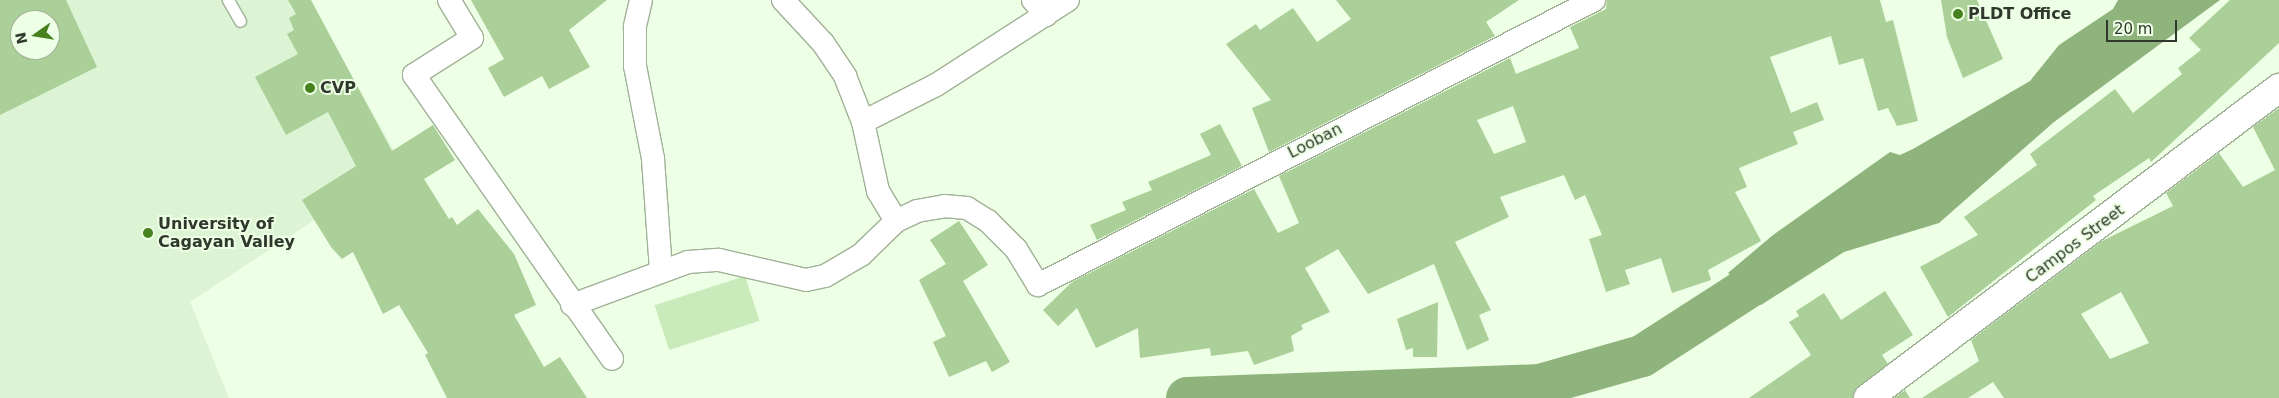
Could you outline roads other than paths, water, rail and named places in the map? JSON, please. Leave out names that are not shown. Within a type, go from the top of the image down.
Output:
[{"type":"street","points":[[449,0],[472,38],[414,75],[572,305],[612,359]]},
{"type":"street","points":[[641,0],[635,27],[635,66],[653,159],[661,270]]},
{"type":"street","points":[[572,305],[661,270],[718,260],[806,280],[845,266],[896,221],[878,191],[862,122],[845,76],[823,43],[783,0]]},
{"type":"street","points":[[862,122],[919,95],[1039,8],[1068,0]]},
{"type":"street","name":"Looban","points":[[896,221],[917,211],[966,208],[988,221],[1016,249],[1038,285],[1594,0]]},
{"type":"street","name":"Campos Street","points":[[1868,398],[2279,88]]},
{"type":"lane","points":[[228,0],[240,21]]},
{"type":"waterway","points":[[1187,398],[1540,385],[1642,356],[1794,258]]},
{"type":"place","name":"PLDT Office","points":[[1958,14]]},
{"type":"place","name":"CVP","points":[[310,88]]},
{"type":"place","name":"University of Cagayan Valley","points":[[148,233]]}]
